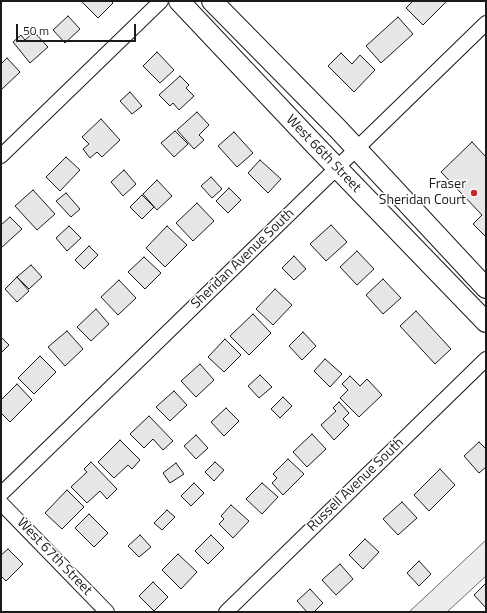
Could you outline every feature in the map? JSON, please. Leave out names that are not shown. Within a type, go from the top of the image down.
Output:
[{"type":"main road","name":"West 66th Street","points":[[179,1],[337,168],[486,322]]},
{"type":"main road","name":"West 66th Street","points":[[212,1],[357,148],[486,288]]},
{"type":"street","points":[[1,156],[161,1]]},
{"type":"street","name":"Sheridan Avenue South","points":[[1,494],[486,23]]},
{"type":"street","name":"Russell Avenue South","points":[[226,612],[486,359]]},
{"type":"street","name":"West 67th Street","points":[[1,503],[107,612]]},
{"type":"shaded area","points":[[486,540],[486,576],[447,612],[409,612]]},
{"type":"building","points":[[81,1],[111,1],[113,3],[98,18]]},
{"type":"building","points":[[413,1],[446,2],[423,25],[406,8]]},
{"type":"building","points":[[68,16],[80,29],[65,43],[53,30]]},
{"type":"building","points":[[398,17],[413,34],[381,63],[366,46]]},
{"type":"building","points":[[34,32],[48,47],[30,63],[13,42],[21,35],[25,40]]},
{"type":"building","points":[[157,52],[174,70],[160,83],[143,66]]},
{"type":"building","points":[[341,53],[352,64],[360,55],[375,70],[354,92],[328,66]]},
{"type":"building","points":[[7,58],[20,72],[1,90],[1,64]]},
{"type":"building","points":[[180,76],[189,85],[186,88],[194,96],[179,110],[173,103],[170,106],[159,95]]},
{"type":"building","points":[[130,92],[142,106],[132,114],[120,101]]},
{"type":"building","points":[[197,112],[209,125],[199,135],[204,140],[194,149],[177,130]]},
{"type":"building","points":[[101,119],[120,140],[102,157],[97,152],[90,158],[83,149],[89,144],[82,137]]},
{"type":"building","points":[[175,131],[188,144],[174,157],[161,143]]},
{"type":"building","points":[[234,132],[253,153],[237,167],[218,146]]},
{"type":"building","name":"Fraser Sheridan Court","points":[[472,142],[486,157],[486,237],[473,224],[482,215],[441,172]]},
{"type":"building","points":[[66,157],[80,170],[60,191],[46,177]]},
{"type":"building","points":[[260,160],[281,179],[268,193],[248,173]]},
{"type":"building","points":[[124,170],[136,184],[123,196],[111,182]]},
{"type":"building","points":[[211,177],[222,189],[212,198],[201,186]]},
{"type":"building","points":[[157,180],[172,196],[157,210],[143,194]]},
{"type":"building","points":[[229,188],[241,200],[228,213],[216,201]]},
{"type":"building","points":[[33,190],[55,214],[37,230],[15,206]]},
{"type":"building","points":[[66,193],[80,209],[71,217],[56,201]]},
{"type":"building","points":[[142,195],[154,207],[142,219],[130,207]]},
{"type":"building","points":[[197,203],[214,221],[193,241],[176,223]]},
{"type":"building","points":[[10,217],[22,229],[1,248],[1,225]]},
{"type":"building","points":[[331,225],[347,242],[326,261],[310,244]]},
{"type":"building","points":[[69,226],[81,238],[67,251],[56,238]]},
{"type":"building","points":[[167,226],[187,245],[165,267],[146,248]]},
{"type":"building","points":[[89,246],[98,255],[84,269],[75,260]]},
{"type":"building","points":[[357,251],[374,269],[357,285],[340,267]]},
{"type":"building","points":[[294,256],[306,269],[294,280],[282,268]]},
{"type":"building","points":[[144,257],[161,273],[145,289],[128,272]]},
{"type":"building","points":[[31,265],[42,277],[29,289],[17,277]]},
{"type":"building","points":[[17,277],[29,291],[17,302],[5,289]]},
{"type":"building","points":[[383,279],[401,298],[383,314],[366,295]]},
{"type":"building","points":[[119,280],[136,298],[118,315],[101,297]]},
{"type":"building","points":[[275,289],[292,305],[273,325],[256,309]]},
{"type":"building","points":[[96,309],[109,324],[91,341],[77,327]]},
{"type":"building","points":[[416,311],[451,349],[435,364],[400,326]]},
{"type":"building","points":[[253,314],[271,333],[249,355],[230,336]]},
{"type":"building","points":[[67,331],[83,349],[65,366],[48,347]]},
{"type":"building","points":[[303,332],[316,346],[302,360],[289,346]]},
{"type":"building","points":[[1,337],[9,345],[1,353]]},
{"type":"building","points":[[225,339],[241,355],[224,372],[208,357]]},
{"type":"building","points":[[40,356],[56,372],[34,394],[18,378]]},
{"type":"building","points":[[325,359],[342,374],[330,387],[314,371]]},
{"type":"building","points":[[200,364],[214,380],[196,397],[181,381]]},
{"type":"building","points":[[260,375],[272,387],[259,398],[248,386]]},
{"type":"building","points":[[350,376],[360,386],[367,379],[382,395],[359,417],[340,398],[348,390],[342,384]]},
{"type":"building","points":[[17,384],[32,400],[10,422],[1,413],[1,400]]},
{"type":"building","points":[[174,391],[187,405],[170,421],[156,407]]},
{"type":"building","points":[[283,397],[292,406],[280,418],[271,409]]},
{"type":"building","points":[[339,402],[349,413],[343,419],[349,425],[334,440],[321,425],[336,411],[333,408]]},
{"type":"building","points":[[226,408],[239,421],[224,436],[211,422]]},
{"type":"building","points":[[149,416],[173,441],[163,450],[153,439],[144,448],[130,434]]},
{"type":"building","points":[[312,434],[326,449],[307,467],[293,452]]},
{"type":"building","points":[[196,435],[208,448],[196,459],[184,446]]},
{"type":"building","points":[[120,440],[140,460],[132,469],[128,465],[114,478],[98,462]]},
{"type":"building","points":[[479,442],[486,449],[486,467],[479,473],[464,456]]},
{"type":"building","points":[[288,459],[304,474],[283,495],[272,483],[277,478],[273,474]]},
{"type":"building","points":[[91,462],[117,489],[107,499],[100,491],[87,503],[71,487],[87,472],[84,469]]},
{"type":"building","points":[[215,462],[224,470],[214,481],[205,472]]},
{"type":"building","points":[[176,463],[184,474],[170,483],[163,473]]},
{"type":"building","points":[[440,469],[455,485],[429,511],[414,495]]},
{"type":"building","points":[[194,483],[204,493],[191,506],[181,496]]},
{"type":"building","points":[[262,483],[278,497],[262,514],[246,499]]},
{"type":"building","points":[[67,490],[84,507],[62,529],[45,513]]},
{"type":"building","points":[[402,502],[417,518],[398,535],[383,519]]},
{"type":"building","points":[[231,505],[249,521],[233,538],[219,524],[224,519],[221,516]]},
{"type":"building","points":[[167,510],[175,517],[162,530],[154,523]]},
{"type":"building","points":[[89,514],[108,533],[94,547],[75,528]]},
{"type":"building","points":[[140,535],[151,547],[139,557],[128,546]]},
{"type":"building","points":[[211,535],[224,548],[208,564],[195,551]]},
{"type":"building","points":[[365,539],[379,552],[363,569],[349,555]]},
{"type":"building","points":[[8,549],[23,564],[6,581],[1,576],[1,555]]},
{"type":"building","points":[[178,554],[197,572],[181,589],[162,570]]},
{"type":"building","points":[[419,561],[431,574],[419,586],[407,573]]},
{"type":"building","points":[[340,564],[353,579],[336,595],[322,580]]},
{"type":"building","points":[[153,582],[168,597],[154,611],[139,596]]},
{"type":"building","points":[[486,583],[486,608],[474,595]]},
{"type":"building","points":[[310,589],[323,603],[314,612],[307,612],[297,601]]},
{"type":"place","name":"Fraser Sheridan Court","points":[[474,193]]}]
